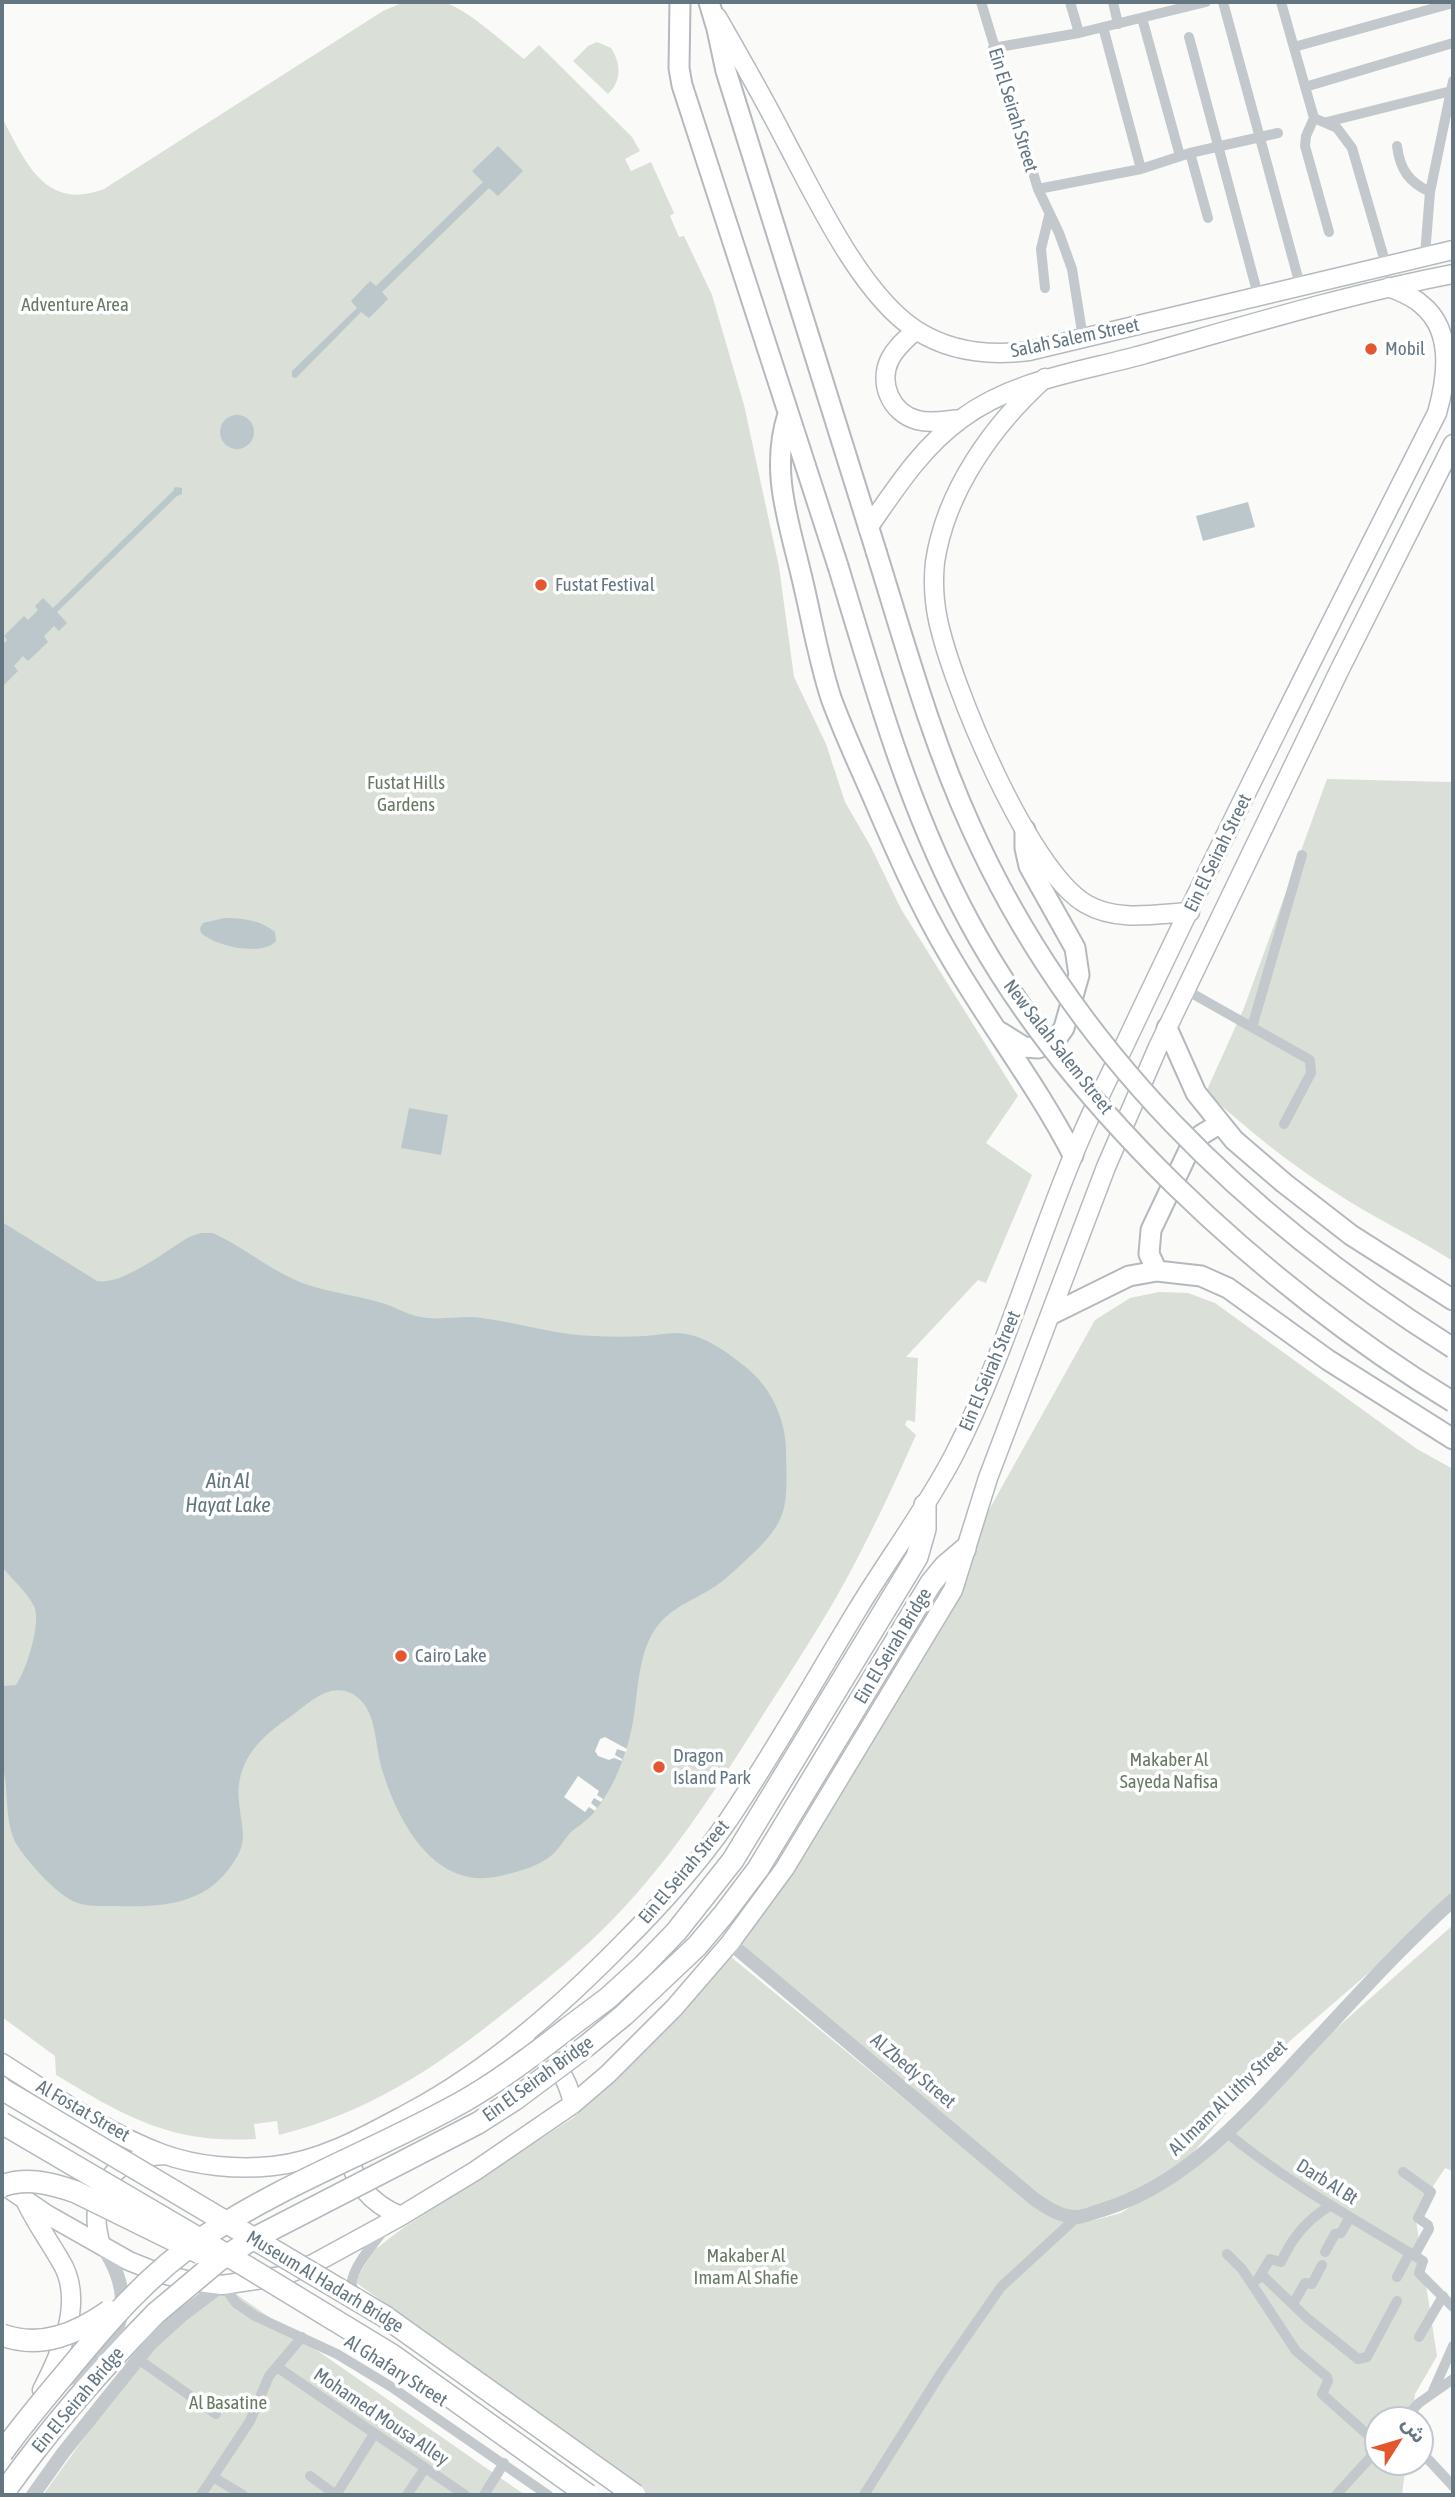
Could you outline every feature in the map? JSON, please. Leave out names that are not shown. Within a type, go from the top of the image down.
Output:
[{"type":"highway","points":[[680,2],[679,68],[682,85],[788,414],[780,445],[779,478],[831,698],[913,888],[949,955],[1073,1155]]},
{"type":"highway","name":"Salah Salem Street","points":[[709,2],[726,71],[876,551]]},
{"type":"highway","name":"New Salah Salem Street","points":[[788,414],[888,730],[940,863],[985,948],[1038,1027],[1126,1133],[1222,1228],[1326,1315],[1453,1402]]},
{"type":"highway","name":"New Salah Salem Street","points":[[876,551],[928,715],[970,826],[1024,932],[1057,982],[1123,1069],[1157,1108],[1228,1180],[1334,1265],[1453,1348]]},
{"type":"highway","points":[[994,1027],[1024,1047],[1038,1048],[1054,1042],[1064,1028],[1079,975],[1075,947],[1029,866],[1025,830]]},
{"type":"highway","points":[[1167,1028],[1187,1076],[1219,1124],[1234,1140],[1319,1211],[1384,1258],[1453,1300]]},
{"type":"highway","points":[[1157,1271],[1149,1254],[1151,1230],[1189,1150],[1201,1135],[1219,1124]]},
{"type":"highway","points":[[1052,1314],[1129,1276],[1157,1271],[1186,1272],[1201,1276],[1228,1288],[1328,1360],[1453,1439]]},
{"type":"highway","name":"Ein El Seirah Bridge","points":[[2,2453],[24,2422],[139,2290],[202,2238],[271,2196],[427,2120],[499,2080],[608,1998],[643,1966],[704,1899],[733,1860],[765,1809],[917,1557],[925,1529],[925,1505]]},
{"type":"highway","name":"Ein El Seirah Bridge","points":[[2,2495],[42,2439],[126,2343],[164,2306],[218,2261],[286,2222],[450,2138],[514,2100],[605,2031],[663,1980],[724,1914],[758,1869],[931,1583],[945,1566],[965,1549]]},
{"type":"highway","name":"Museum Al Hadarh Bridge","points":[[2,2089],[384,2316],[635,2495]]},
{"type":"highway","name":"Museum Al Hadarh Bridge","points":[[2,2123],[249,2268],[415,2371],[588,2495]]},
{"type":"highway","points":[[2,2185],[23,2181],[58,2185],[198,2252],[249,2268]]},
{"type":"highway","points":[[2,2335],[28,2341],[61,2337],[75,2332],[139,2290]]},
{"type":"main road","name":"Salah Salem Street","points":[[709,2],[811,190],[850,254],[885,304],[916,330],[945,344],[996,354],[1029,351],[1453,250]]},
{"type":"main road","name":"Salah Salem Street","points":[[868,528],[914,462],[961,419],[1002,395],[1045,378],[1130,358],[1389,286],[1453,274]]},
{"type":"main road","name":"Ein El Seirah Street","points":[[165,2155],[210,2164],[269,2167],[303,2161],[349,2144],[438,2097],[476,2073],[588,1979],[671,1894],[726,1823],[955,1454],[1021,1297],[1073,1155],[1437,413],[1449,342],[1431,314],[1412,298],[1389,286]]},
{"type":"main road","points":[[916,330],[890,358],[885,376],[888,395],[899,410],[915,420],[933,422],[961,419]]},
{"type":"main road","points":[[1045,378],[1012,411],[971,467],[944,526],[935,564],[937,618],[953,671],[981,741],[1025,830],[1051,872],[1070,892],[1089,906],[1125,916],[1190,912]]},
{"type":"main road","name":"Ein El Seirah Street","points":[[101,2245],[129,2261],[159,2273],[222,2285],[250,2283],[313,2264],[396,2219],[475,2171],[573,2104],[608,2074],[674,2008],[730,1943],[785,1868],[953,1590],[979,1504],[1106,1167],[1185,990],[1339,671],[1453,444]]},
{"type":"main road","points":[[511,2045],[529,2046],[546,2055],[560,2068],[569,2085],[573,2104]]},
{"type":"main road","name":"Al Fostat Street","points":[[2,2063],[102,2123],[165,2155]]},
{"type":"main road","points":[[349,2144],[352,2166],[361,2188],[396,2219]]},
{"type":"main road","points":[[101,2245],[95,2214],[104,2185],[113,2173],[126,2164],[140,2158],[165,2155]]},
{"type":"main road","points":[[2,2185],[101,2245]]},
{"type":"main road","points":[[26,2202],[65,2269],[70,2289],[65,2336],[57,2362],[42,2390]]},
{"type":"street","name":"Ein El Seirah Street","points":[[981,2],[1038,189],[1059,233],[1072,269],[1083,338]]},
{"type":"street","points":[[1070,2],[1079,33]]},
{"type":"street","points":[[1113,2],[1118,24]]},
{"type":"street","points":[[993,48],[1079,33],[1142,18],[1159,8],[1202,2]]},
{"type":"street","points":[[1223,2],[1300,285]]},
{"type":"street","points":[[1281,2],[1314,118],[1306,136],[1305,146],[1329,232]]},
{"type":"street","points":[[1294,47],[1453,3]]},
{"type":"street","points":[[1142,18],[1208,219]]},
{"type":"street","points":[[1103,27],[1142,169]]},
{"type":"street","points":[[1189,37],[1258,295]]},
{"type":"street","points":[[1305,87],[1453,43]]},
{"type":"street","points":[[1327,122],[1452,86],[1430,192],[1425,255]]},
{"type":"street","points":[[1314,118],[1327,122],[1345,137],[1352,148],[1386,265]]},
{"type":"street","points":[[1038,189],[1142,169],[1217,146],[1278,133]]},
{"type":"street","points":[[1397,146],[1405,175],[1417,186],[1430,192]]},
{"type":"street","points":[[1045,288],[1041,249],[1049,216]]},
{"type":"street","points":[[1252,1027],[1302,855]]},
{"type":"street","points":[[1185,990],[1307,1056],[1312,1064],[1311,1073],[1284,1124]]},
{"type":"street","name":"Al Imam Al Lithy Street","points":[[864,2495],[941,2373],[1002,2287],[1077,2217],[1129,2202],[1156,2187],[1204,2152],[1409,1940],[1453,1900]]},
{"type":"street","name":"Al Zbedy Street","points":[[730,1943],[1033,2198],[1061,2214],[1077,2217]]},
{"type":"street","name":"Darb Al Bt","points":[[1226,2132],[1251,2153],[1412,2255]]},
{"type":"street","points":[[1397,2277],[1429,2230],[1428,2225],[1418,2218],[1431,2192],[1403,2172]]},
{"type":"street","points":[[1254,2285],[1271,2258],[1281,2262],[1300,2229],[1331,2205]]},
{"type":"street","points":[[1325,2252],[1335,2234],[1341,2233],[1350,2217]]},
{"type":"street","points":[[396,2219],[359,2264],[352,2278],[352,2286],[356,2292],[498,2387],[648,2495]]},
{"type":"street","points":[[2,2441],[42,2390],[71,2379],[85,2368],[108,2346],[118,2330],[123,2295],[118,2276],[101,2245]]},
{"type":"street","points":[[1227,2254],[1254,2285],[1296,2351],[1327,2376],[1328,2381],[1322,2394],[1364,2433]]},
{"type":"street","points":[[1412,2255],[1423,2262],[1419,2273],[1453,2307]]},
{"type":"street","points":[[1293,2304],[1305,2283],[1312,2285],[1322,2266]]},
{"type":"street","points":[[1261,2274],[1358,2359],[1367,2357],[1397,2301]]},
{"type":"street","points":[[33,2495],[62,2453],[138,2359],[163,2332],[222,2285]]},
{"type":"street","name":"Al Ghafary Street","points":[[222,2285],[236,2303],[255,2316],[337,2354],[401,2392],[504,2463],[531,2491],[548,2495]]},
{"type":"street","points":[[1419,2337],[1443,2296]]},
{"type":"street","points":[[201,2495],[250,2421],[273,2372],[302,2337]]},
{"type":"street","points":[[1432,2392],[1453,2346]]},
{"type":"street","points":[[138,2359],[216,2414]]},
{"type":"street","name":"Mohamed Mousa Alley","points":[[273,2372],[466,2495]]},
{"type":"street","points":[[1416,2406],[1453,2379]]},
{"type":"street","points":[[310,2476],[336,2495],[374,2434]]},
{"type":"street","points":[[1336,2495],[1364,2462]]},
{"type":"street","points":[[484,2495],[504,2463]]},
{"type":"street","points":[[1434,2466],[1453,2486]]},
{"type":"street","points":[[407,2495],[425,2468]]},
{"type":"street","points":[[213,2477],[243,2495]]},
{"type":"green space","points":[[437,1],[451,5],[496,35],[524,59],[539,45],[632,137],[640,151],[625,159],[631,171],[651,162],[674,213],[670,216],[679,237],[684,236],[712,295],[744,405],[779,567],[794,677],[826,744],[845,802],[871,847],[901,909],[1018,1096],[986,1143],[1032,1175],[986,1283],[978,1280],[906,1357],[918,1358],[915,1422],[907,1420],[905,1425],[916,1435],[844,1584],[708,1800],[636,1894],[590,1942],[548,1978],[452,2053],[398,2087],[341,2115],[279,2135],[277,2121],[254,2124],[256,2139],[199,2137],[150,2125],[56,2075],[55,2056],[2,2017],[2,118],[29,165],[51,188],[66,194],[83,194],[104,189],[383,11],[404,2]]},
{"type":"green space","points":[[597,42],[611,48],[617,60],[618,78],[608,94],[573,61],[588,46]]},
{"type":"green space","points":[[1327,779],[1450,782],[1453,779],[1453,1261],[1316,1180],[1267,1144],[1206,1092],[1244,1008]]},
{"type":"green space","name":"Makaber Al Sayeda Nafisa","points":[[1159,1292],[1188,1293],[1215,1303],[1417,1449],[1453,1469],[1453,1900],[1277,2052],[1192,2154],[1144,2191],[1072,2212],[1049,2203],[1011,2174],[738,1941],[788,1870],[1095,1320],[1130,1298]]},
{"type":"green space","name":"Makaber Al Imam Al Shafie","points":[[1453,1925],[1453,2171],[1445,2168],[1415,2214],[1437,2356],[1415,2394],[1414,2406],[1364,2406],[1364,2476],[1404,2476],[1402,2495],[648,2495],[355,2282],[373,2251],[403,2228],[573,2118],[731,1957],[1042,2212],[1084,2223],[1121,2213],[1200,2164],[1305,2056]]},
{"type":"green space","name":"Al Basatine","points":[[223,2285],[525,2495],[43,2495],[133,2370],[176,2320]]},
{"type":"water","points":[[498,146],[523,171],[498,196],[489,188],[382,292],[388,299],[369,318],[361,312],[296,378],[292,377],[292,371],[357,308],[351,301],[370,281],[376,286],[483,182],[472,171]]},
{"type":"water","points":[[237,415],[249,420],[254,432],[249,444],[237,449],[225,444],[220,432],[225,420]]},
{"type":"water","points":[[175,487],[182,488],[182,494],[57,612],[67,623],[59,631],[54,626],[44,636],[48,642],[28,661],[23,656],[14,666],[18,671],[2,687],[2,645],[7,640],[4,636],[24,616],[28,620],[38,610],[35,606],[43,598],[53,608]]},
{"type":"water","points":[[1248,502],[1255,527],[1203,541],[1196,516]]},
{"type":"water","points":[[224,918],[244,919],[264,925],[275,932],[276,941],[260,948],[238,948],[217,942],[201,933],[203,923]]},
{"type":"water","points":[[409,1108],[448,1115],[441,1155],[401,1148]]},
{"type":"water","name":"Ain Al Hayat Lake","points":[[2,1222],[97,1281],[119,1278],[144,1266],[189,1237],[213,1233],[283,1274],[304,1283],[382,1303],[416,1316],[482,1318],[580,1335],[626,1337],[686,1334],[719,1348],[757,1377],[771,1396],[783,1428],[786,1470],[783,1512],[771,1534],[727,1578],[675,1610],[656,1628],[646,1646],[629,1738],[613,1782],[593,1814],[572,1831],[552,1855],[533,1866],[495,1877],[472,1877],[452,1871],[435,1860],[420,1845],[396,1806],[381,1766],[374,1728],[366,1707],[355,1695],[336,1690],[308,1703],[276,1727],[251,1753],[241,1775],[239,1788],[242,1845],[228,1870],[205,1891],[162,1905],[90,1905],[68,1898],[35,1868],[13,1836],[2,1765],[2,1686],[16,1685],[20,1678],[32,1646],[36,1613],[31,1601],[2,1567]]},
{"type":"pier","points":[[605,1737],[627,1749],[626,1752],[617,1749],[615,1755],[622,1761],[598,1756],[595,1751],[600,1739]]},
{"type":"pier","points":[[578,1776],[599,1791],[597,1795],[603,1799],[601,1802],[594,1798],[591,1803],[597,1808],[595,1811],[589,1807],[585,1812],[564,1797]]},
{"type":"place","name":"Mobil","points":[[1371,349]]},
{"type":"place","name":"Fustat Festival","points":[[541,585]]},
{"type":"place","name":"Cairo Lake","points":[[401,1656]]},
{"type":"place","name":"Dragon Island Park","points":[[659,1767]]},
{"type":"park label","name":"Adventure Area","points":[[75,305]]},
{"type":"park label","name":"Fustat Hills Gardens","points":[[406,794]]}]
